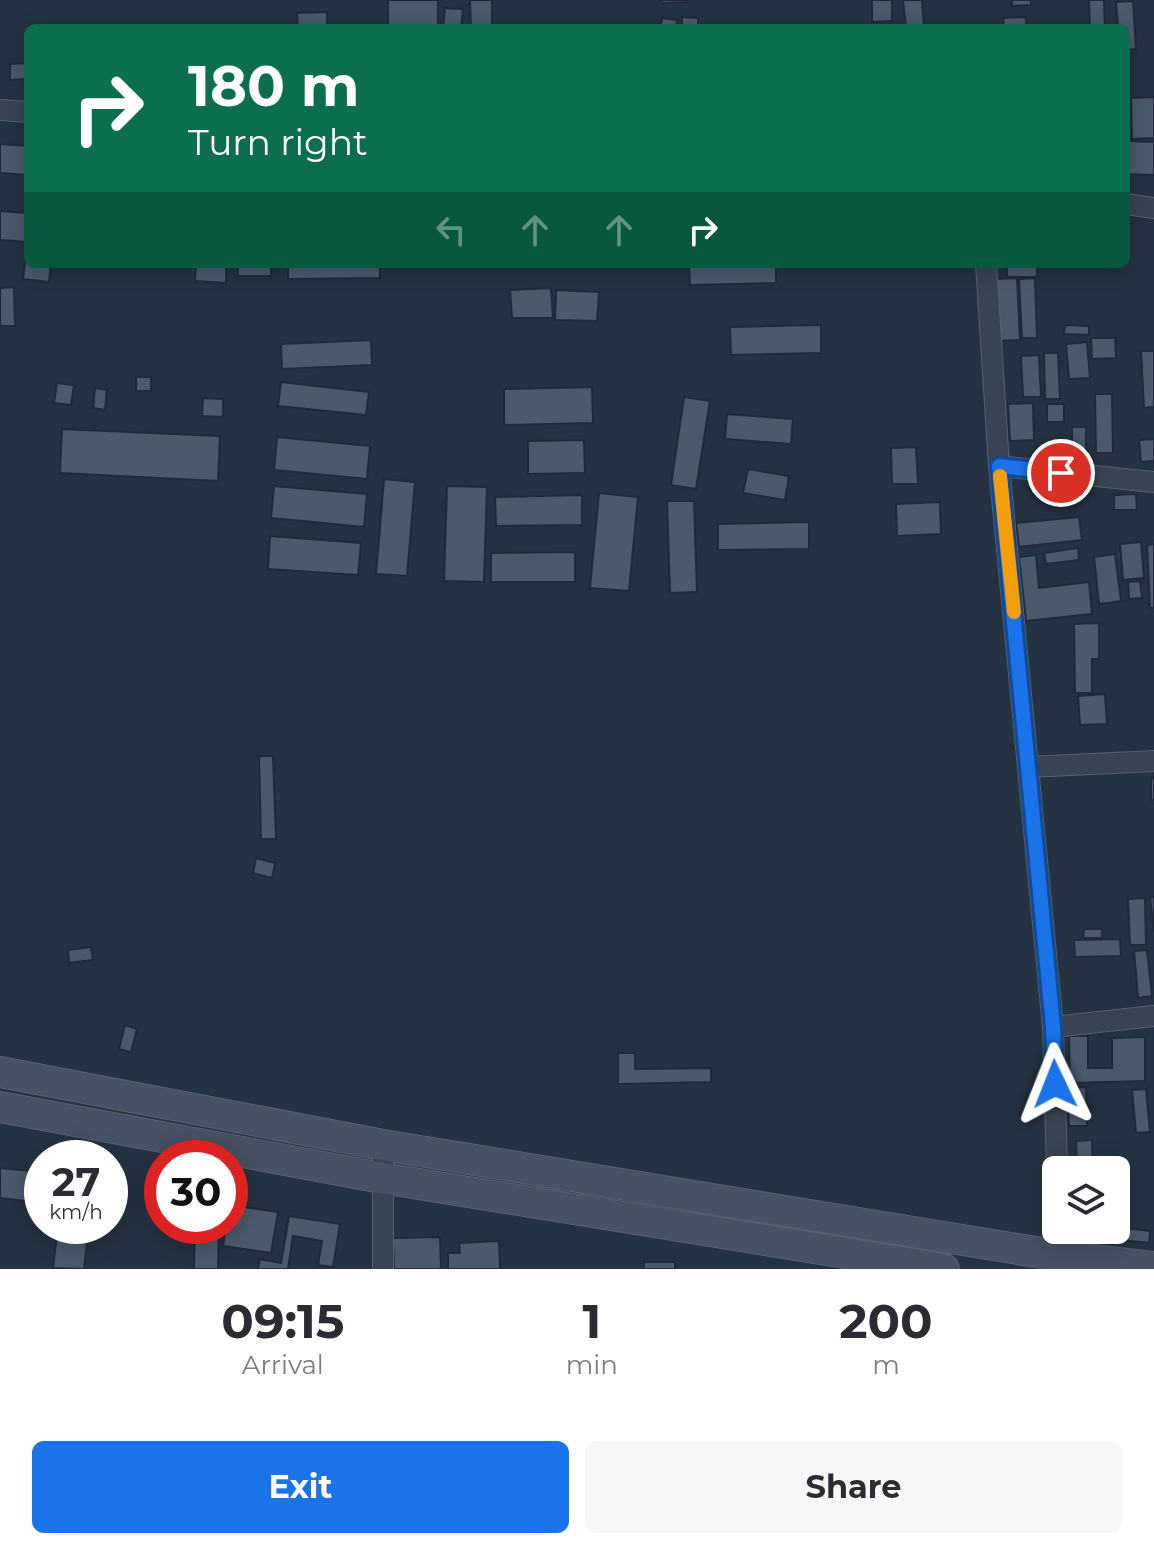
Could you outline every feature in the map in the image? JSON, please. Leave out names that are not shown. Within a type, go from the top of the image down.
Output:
[{"type":"street","points":[[0,110],[24,112]]},
{"type":"street","points":[[1130,205],[1154,208]]},
{"type":"street","points":[[986,268],[999,466],[1053,1027],[1057,1156]]},
{"type":"street","points":[[999,466],[1154,482]]},
{"type":"street","points":[[1029,767],[1154,761]]},
{"type":"street","points":[[1053,1027],[1154,1016]]},
{"type":"street","points":[[0,1072],[383,1145],[1154,1267]]},
{"type":"street","points":[[0,1107],[382,1178],[944,1269]]},
{"type":"street","points":[[383,1145],[383,1269]]},
{"type":"building","points":[[388,0],[438,0],[438,24],[388,24]]},
{"type":"building","points":[[470,0],[492,0],[492,24],[471,24]]},
{"type":"building","points":[[661,0],[687,0],[687,2],[662,3]]},
{"type":"building","points":[[872,0],[892,0],[892,21],[872,22]]},
{"type":"building","points":[[903,0],[922,0],[924,24],[906,24]]},
{"type":"building","points":[[1012,0],[1031,0],[1031,5],[1012,6]]},
{"type":"building","points":[[1089,0],[1104,0],[1105,24],[1090,24]]},
{"type":"building","points":[[1133,1],[1136,49],[1130,50],[1130,24],[1118,24],[1116,2]]},
{"type":"building","points":[[445,8],[463,9],[461,24],[443,24]]},
{"type":"building","points":[[327,12],[327,24],[298,24],[297,13]]},
{"type":"building","points":[[682,17],[698,18],[698,24],[682,24]]},
{"type":"building","points":[[1026,17],[1026,24],[1004,24],[1003,18]]},
{"type":"building","points":[[662,18],[677,20],[676,24],[661,24]]},
{"type":"building","points":[[24,63],[24,79],[10,80],[10,64]]},
{"type":"building","points":[[1154,97],[1154,138],[1132,139],[1131,98]]},
{"type":"building","points":[[1130,141],[1154,142],[1154,175],[1130,174]]},
{"type":"building","points":[[0,144],[24,146],[24,175],[0,173]]},
{"type":"building","points":[[0,211],[24,213],[24,242],[0,240]]},
{"type":"building","points":[[24,268],[51,268],[49,282],[23,279]]},
{"type":"building","points":[[196,268],[226,268],[226,283],[195,281]]},
{"type":"building","points":[[238,268],[271,268],[271,276],[238,276]]},
{"type":"building","points":[[288,268],[380,268],[380,278],[288,279]]},
{"type":"building","points":[[689,268],[776,268],[776,283],[690,285]]},
{"type":"building","points":[[1007,268],[1037,268],[1037,277],[1007,277]]},
{"type":"building","points":[[1017,278],[1020,340],[998,341],[994,279]]},
{"type":"building","points":[[1035,278],[1037,338],[1022,338],[1019,279]]},
{"type":"building","points":[[14,287],[15,326],[0,326],[0,288]]},
{"type":"building","points":[[551,288],[553,318],[512,318],[510,290]]},
{"type":"building","points":[[556,290],[599,292],[597,321],[555,320]]},
{"type":"building","points":[[821,325],[821,353],[731,355],[730,327]]},
{"type":"building","points":[[1065,325],[1089,326],[1089,335],[1064,334]]},
{"type":"building","points":[[1091,338],[1115,338],[1116,358],[1092,359]]},
{"type":"building","points":[[371,340],[372,365],[282,369],[281,344]]},
{"type":"building","points":[[1087,342],[1090,378],[1069,379],[1066,344]]},
{"type":"building","points":[[1141,351],[1154,351],[1154,407],[1144,408]]},
{"type":"building","points":[[1044,353],[1058,353],[1060,399],[1045,399]]},
{"type":"building","points":[[1039,355],[1041,397],[1023,397],[1021,356]]},
{"type":"building","points":[[136,377],[151,377],[151,391],[136,391]]},
{"type":"building","points":[[281,382],[369,392],[366,415],[278,406]]},
{"type":"building","points":[[57,383],[74,385],[71,405],[54,403]]},
{"type":"building","points":[[592,387],[593,423],[504,425],[504,389]]},
{"type":"building","points":[[95,388],[107,390],[105,410],[93,408]]},
{"type":"building","points":[[1095,394],[1112,394],[1113,453],[1096,453]]},
{"type":"building","points":[[684,397],[710,401],[696,489],[671,485]]},
{"type":"building","points":[[203,398],[223,399],[223,417],[202,416]]},
{"type":"building","points":[[1033,403],[1034,440],[1010,441],[1008,404]]},
{"type":"building","points":[[1047,404],[1064,404],[1064,422],[1047,422]]},
{"type":"building","points":[[727,414],[793,419],[791,444],[725,439]]},
{"type":"building","points":[[1072,427],[1086,427],[1086,453],[1072,453]]},
{"type":"building","points":[[62,429],[220,436],[218,481],[60,473]]},
{"type":"building","points":[[277,437],[370,446],[367,479],[274,470]]},
{"type":"building","points":[[1154,439],[1154,461],[1141,462],[1139,440]]},
{"type":"building","points":[[584,440],[585,473],[528,474],[528,441]]},
{"type":"building","points":[[916,447],[918,484],[892,484],[891,448]]},
{"type":"building","points":[[748,469],[789,476],[785,500],[743,493]]},
{"type":"building","points":[[384,479],[415,482],[407,576],[376,574]]},
{"type":"building","points":[[274,486],[367,494],[364,527],[271,518]]},
{"type":"building","points":[[447,486],[487,487],[484,582],[444,581]]},
{"type":"building","points":[[599,493],[638,497],[629,591],[590,588]]},
{"type":"building","points":[[1136,494],[1137,510],[1114,510],[1114,495]]},
{"type":"building","points":[[582,495],[582,525],[496,526],[495,497]]},
{"type":"building","points":[[667,501],[694,501],[697,592],[670,593]]},
{"type":"building","points":[[940,502],[941,534],[897,536],[896,504]]},
{"type":"building","points":[[1079,517],[1082,540],[1019,547],[1016,523]]},
{"type":"building","points":[[809,522],[809,549],[718,550],[718,524]]},
{"type":"building","points":[[270,536],[361,543],[358,575],[268,569]]},
{"type":"building","points":[[1141,542],[1144,578],[1123,580],[1120,544]]},
{"type":"building","points":[[1154,544],[1154,608],[1150,608],[1147,545]]},
{"type":"building","points":[[1078,548],[1079,560],[1046,564],[1044,553]]},
{"type":"building","points":[[575,552],[575,582],[491,582],[491,553]]},
{"type":"building","points":[[1115,554],[1121,601],[1099,604],[1094,557]]},
{"type":"building","points":[[1036,555],[1039,588],[1089,582],[1092,614],[1026,621],[1019,557]]},
{"type":"building","points":[[1140,581],[1142,598],[1129,599],[1128,582]]},
{"type":"building","points":[[1099,623],[1099,659],[1092,659],[1092,693],[1075,693],[1074,624]]},
{"type":"building","points":[[1105,694],[1107,724],[1080,725],[1078,696]]},
{"type":"building","points":[[259,756],[273,756],[276,839],[261,839]]},
{"type":"building","points":[[1151,778],[1154,778],[1154,800],[1151,800]]},
{"type":"building","points":[[256,858],[275,863],[272,878],[253,873]]},
{"type":"building","points":[[1150,897],[1154,897],[1154,932]]},
{"type":"building","points":[[1145,898],[1146,945],[1130,945],[1128,899]]},
{"type":"building","points":[[1084,929],[1102,929],[1102,938],[1083,938]]},
{"type":"building","points":[[1120,939],[1121,956],[1075,957],[1074,940]]},
{"type":"building","points":[[91,947],[93,960],[69,963],[68,950]]},
{"type":"building","points":[[1147,950],[1152,996],[1138,998],[1134,951]]},
{"type":"building","points":[[125,1025],[137,1029],[131,1052],[119,1049]]},
{"type":"building","points":[[1069,1036],[1088,1036],[1088,1068],[1112,1068],[1112,1038],[1145,1037],[1145,1081],[1070,1083]]},
{"type":"building","points":[[618,1053],[635,1053],[635,1069],[711,1068],[711,1082],[618,1084]]},
{"type":"building","points":[[1086,1087],[1087,1126],[1069,1126],[1067,1088]]},
{"type":"building","points":[[1146,1089],[1150,1132],[1136,1133],[1132,1090]]},
{"type":"building","points":[[1092,1140],[1093,1156],[1077,1156],[1076,1141]]},
{"type":"building","points":[[0,1168],[24,1170],[24,1201],[0,1198]]},
{"type":"building","points":[[248,1208],[278,1212],[271,1253],[223,1246],[248,1244]]},
{"type":"building","points":[[289,1216],[340,1224],[333,1267],[318,1265],[322,1241],[293,1236],[288,1269],[258,1269],[260,1259],[281,1263]]},
{"type":"building","points":[[1130,1229],[1150,1231],[1149,1243],[1130,1241]]},
{"type":"building","points":[[440,1237],[441,1269],[394,1269],[393,1238]]},
{"type":"building","points":[[499,1241],[500,1269],[448,1269],[448,1253],[460,1253],[459,1243]]},
{"type":"building","points":[[56,1244],[87,1244],[84,1269],[53,1268]]},
{"type":"building","points":[[195,1244],[219,1244],[218,1269],[194,1269]]},
{"type":"building","points":[[644,1262],[675,1262],[675,1269],[644,1269]]},
{"type":"slow traffic","points":[[1000,476],[1014,612]]},
{"type":"route","points":[[1055,1084],[1053,1027],[999,466],[1061,473]]}]
